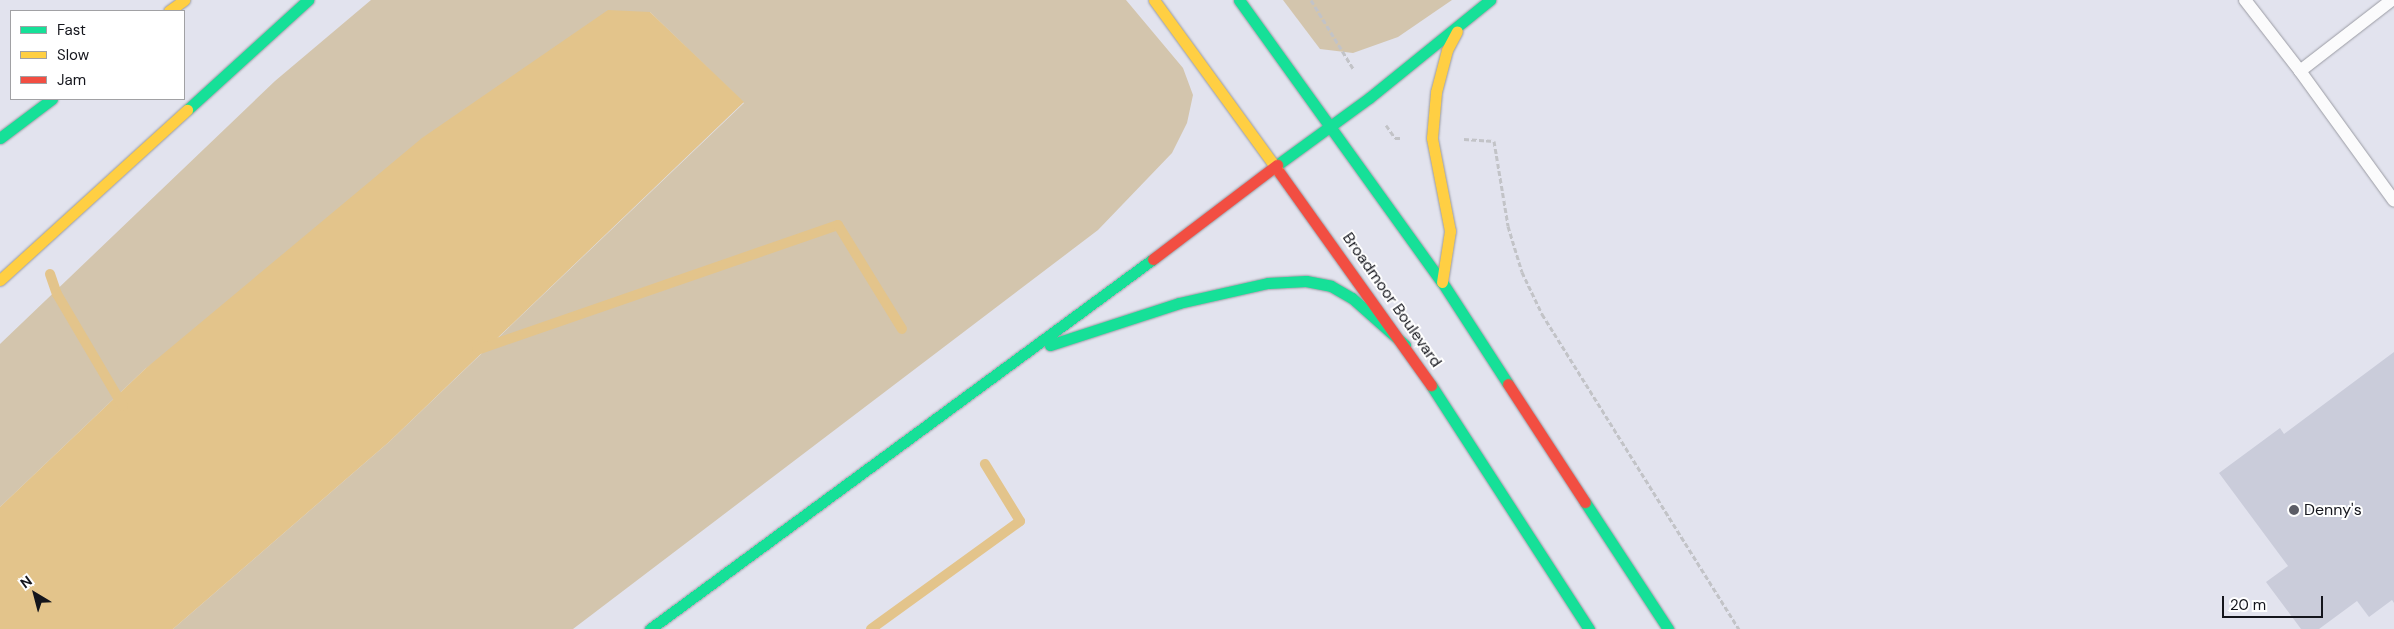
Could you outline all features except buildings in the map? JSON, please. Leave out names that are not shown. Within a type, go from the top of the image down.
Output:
[{"type":"main road","points":[[170,10],[184,0]]},
{"type":"main road","points":[[0,280],[308,0]]},
{"type":"main road","name":"Broadmoor Boulevard","points":[[1154,0],[1277,166],[1405,345],[1589,629]]},
{"type":"main road","points":[[1239,0],[1332,125],[1442,282],[1668,629]]},
{"type":"main road","points":[[650,629],[1030,352],[1369,98],[1457,30],[1490,0]]},
{"type":"main road","points":[[1442,282],[1450,231],[1432,138],[1436,92],[1447,50],[1457,30]]},
{"type":"main road","points":[[0,138],[51,100]]},
{"type":"main road","points":[[1030,352],[1179,303],[1268,283],[1306,281],[1331,286],[1352,298],[1405,345]]},
{"type":"lane","points":[[2244,0],[2300,71],[2394,201]]},
{"type":"lane","points":[[2300,71],[2392,0]]},
{"type":"path","points":[[1311,0],[1335,35],[1369,98],[1394,138],[1494,141],[1508,226],[1522,272],[1542,314],[1740,629]]},
{"type":"shaded area","points":[[371,0],[1126,0],[1183,68],[1193,95],[1187,123],[1172,153],[1098,230],[573,629],[173,629],[389,442],[744,103],[650,12],[145,369],[0,507],[0,344],[275,81]]},
{"type":"shaded area","points":[[1283,0],[1452,0],[1398,37],[1353,53],[1320,49]]},
{"type":"shaded area","points":[[608,10],[650,12],[744,102],[389,442],[173,629],[0,629],[0,507],[145,369],[422,138]]},
{"type":"waterway","points":[[477,350],[838,225],[902,329]]},
{"type":"waterway","points":[[50,274],[57,294],[123,406]]},
{"type":"waterway","points":[[871,629],[1020,521],[985,464]]},
{"type":"traffic: fast","points":[[187,110],[308,0]]},
{"type":"traffic: fast","points":[[1239,0],[1442,282],[1508,384]]},
{"type":"traffic: fast","points":[[1277,165],[1369,98],[1490,0]]},
{"type":"traffic: fast","points":[[0,138],[51,100]]},
{"type":"traffic: fast","points":[[650,629],[1153,259]]},
{"type":"traffic: fast","points":[[1050,345],[1179,303],[1268,283],[1306,281],[1331,286],[1352,298],[1405,345]]},
{"type":"traffic: fast","points":[[1431,385],[1589,629]]},
{"type":"traffic: fast","points":[[1585,502],[1668,629]]},
{"type":"traffic: slow","points":[[170,10],[184,0]]},
{"type":"traffic: slow","points":[[1154,0],[1279,172]]},
{"type":"traffic: slow","points":[[1442,282],[1450,231],[1432,138],[1436,92],[1447,50],[1457,31]]},
{"type":"traffic: slow","points":[[0,280],[187,110]]},
{"type":"traffic: jam","points":[[1153,259],[1277,165]]},
{"type":"traffic: jam","points":[[1279,172],[1431,385]]},
{"type":"traffic: jam","points":[[1508,384],[1585,502]]},
{"type":"place","name":"Denny's","points":[[2294,510]]}]
